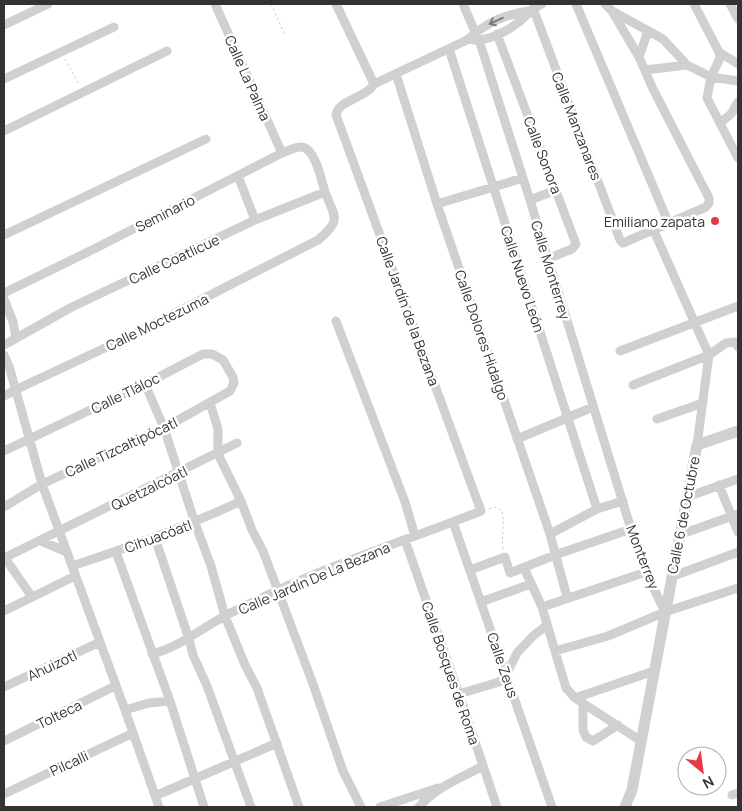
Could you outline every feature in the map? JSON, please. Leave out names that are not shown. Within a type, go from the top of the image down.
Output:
[{"type":"street","points":[[4,26],[48,4]]},
{"type":"street","name":"Calle La Palma","points":[[215,4],[282,153]]},
{"type":"street","points":[[336,4],[374,84],[477,36],[508,16],[531,10],[542,4]]},
{"type":"street","name":"Calle Monterrey","points":[[463,4],[477,36],[523,178],[622,501]]},
{"type":"street","points":[[576,4],[669,224]]},
{"type":"street","points":[[694,4],[719,52],[720,58],[711,77],[707,98],[738,158]]},
{"type":"street","points":[[730,4],[738,19]]},
{"type":"street","points":[[609,7],[663,39],[687,65],[711,77],[738,81]]},
{"type":"street","points":[[609,7],[639,57],[709,198],[709,203],[706,207],[654,230],[709,355]]},
{"type":"street","points":[[477,36],[497,34],[521,20],[531,10]]},
{"type":"street","name":"Calle Manzanares","points":[[531,10],[620,240],[623,243],[654,230]]},
{"type":"street","points":[[4,79],[114,27]]},
{"type":"street","points":[[639,57],[648,31]]},
{"type":"street","name":"Calle Sonora","points":[[497,34],[576,244],[572,249],[547,259]]},
{"type":"street","name":"Calle Nuevo León","points":[[449,49],[597,510]]},
{"type":"street","points":[[4,131],[167,51]]},
{"type":"street","points":[[719,52],[738,64]]},
{"type":"street","points":[[645,70],[687,65]]},
{"type":"street","name":"Calle Dolores Hidalgo","points":[[396,74],[437,204],[550,534],[567,597]]},
{"type":"street","name":"Calle Jardín de la Bezana","points":[[374,84],[368,93],[340,106],[336,115],[481,511]]},
{"type":"street","points":[[720,123],[734,116],[738,102]]},
{"type":"street","points":[[4,235],[206,139]]},
{"type":"street","name":"Seminario","points":[[4,293],[282,153],[300,147],[306,148],[318,167],[325,192]]},
{"type":"street","points":[[238,176],[256,220]]},
{"type":"street","points":[[437,204],[523,178]]},
{"type":"street","points":[[530,200],[556,190]]},
{"type":"street","name":"Calle Coatlicue","points":[[4,345],[70,308],[256,220],[325,192]]},
{"type":"street","name":"Calle Moctezuma","points":[[4,396],[122,340],[309,246],[332,228],[335,218],[325,192]]},
{"type":"street","points":[[4,299],[13,322],[16,338]]},
{"type":"street","points":[[620,352],[738,306]]},
{"type":"street","points":[[336,321],[405,502],[415,536]]},
{"type":"street","points":[[13,322],[27,332]]},
{"type":"street","points":[[633,385],[709,355],[726,343],[736,345]]},
{"type":"street","name":"Calle Tláloc","points":[[4,451],[145,384],[203,354],[212,354],[223,360],[233,377],[234,383]]},
{"type":"street","points":[[4,355],[10,366],[28,439],[42,484],[159,807]]},
{"type":"street","name":"Calle 6 de Octubre","points":[[624,807],[632,790],[642,741],[697,445],[709,355]]},
{"type":"street","name":"Calle Tizcaltipócatl","points":[[4,507],[42,484],[164,428],[210,403],[230,390],[234,383]]},
{"type":"street","points":[[145,384],[164,428],[211,566],[225,616],[245,665],[257,688],[299,807]]},
{"type":"street","points":[[210,403],[218,429],[218,454],[241,501],[278,590],[343,771],[361,807]]},
{"type":"street","points":[[656,419],[703,403]]},
{"type":"street","points":[[517,439],[593,407]]},
{"type":"street","points":[[697,445],[738,431]]},
{"type":"street","name":"Quetzalcóatl","points":[[5,558],[237,443]]},
{"type":"street","points":[[687,497],[738,479]]},
{"type":"street","points":[[719,486],[735,515],[738,532]]},
{"type":"street","name":"Cihuacóatl","points":[[72,566],[195,523],[241,501]]},
{"type":"street","points":[[550,534],[597,510],[622,501]]},
{"type":"street","name":"Monterrey","points":[[622,501],[646,572],[665,612]]},
{"type":"street","name":"Calle Jardín De La Bezana","points":[[152,654],[189,639],[225,616],[278,590],[352,559],[481,511]]},
{"type":"street","points":[[679,535],[735,515]]},
{"type":"street","name":"Calle Zeus","points":[[453,522],[552,807]]},
{"type":"street","points":[[510,573],[555,555],[631,529]]},
{"type":"street","points":[[155,538],[193,656],[207,686],[251,807]]},
{"type":"street","name":"Calle Bosques de Roma","points":[[404,540],[460,694],[497,807]]},
{"type":"street","points":[[41,541],[67,552]]},
{"type":"street","points":[[116,552],[170,701],[204,807]]},
{"type":"street","points":[[671,577],[738,552]]},
{"type":"street","points":[[470,570],[505,557],[515,590]]},
{"type":"street","points":[[5,558],[32,597]]},
{"type":"street","points":[[524,568],[542,607],[566,688],[579,700],[642,741]]},
{"type":"street","points":[[542,607],[567,597],[646,572]]},
{"type":"street","points":[[4,611],[75,576]]},
{"type":"street","points":[[481,602],[531,584]]},
{"type":"street","points":[[555,652],[608,636],[665,612],[738,588]]},
{"type":"street","points":[[460,694],[499,682],[506,675],[517,653],[533,636],[548,625]]},
{"type":"street","name":"Ahuizotl","points":[[4,687],[100,642]]},
{"type":"street","points":[[579,700],[654,671]]},
{"type":"street","name":"Tolteca","points":[[4,741],[115,686]]},
{"type":"street","points":[[579,700],[583,730],[586,737],[593,740],[618,726]]},
{"type":"street","points":[[125,710],[149,703],[170,701]]},
{"type":"street","name":"Pilcalli","points":[[4,794],[133,733]]},
{"type":"street","points":[[155,796],[277,743]]},
{"type":"street","points":[[380,807],[421,800],[484,766]]},
{"type":"path","points":[[271,4],[285,35]]},
{"type":"path","points":[[61,52],[84,92]]},
{"type":"path","points":[[481,511],[495,507],[502,511],[504,520],[501,539],[505,557]]},
{"type":"place","name":"Emiliano zapata","points":[[715,221]]}]
